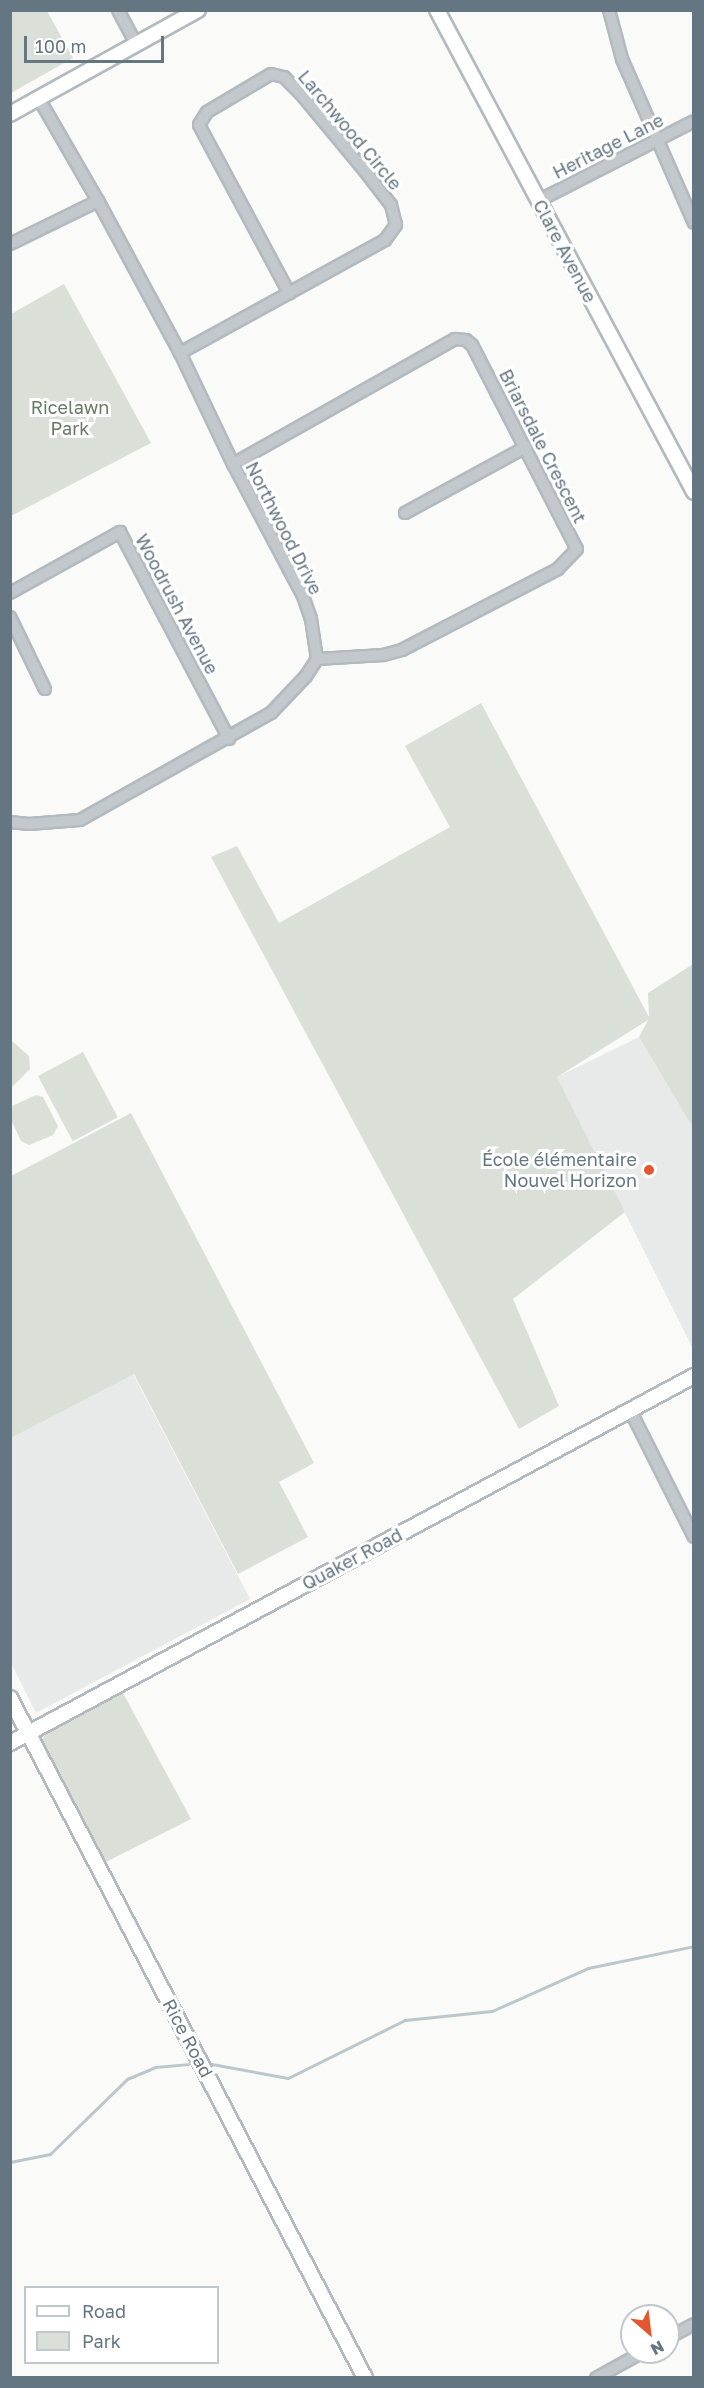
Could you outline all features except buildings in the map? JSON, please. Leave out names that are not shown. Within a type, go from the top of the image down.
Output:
[{"type":"street","points":[[118,10],[137,45]]},
{"type":"street","points":[[10,114],[198,10]]},
{"type":"street","name":"Clare Avenue","points":[[437,10],[693,492]]},
{"type":"street","points":[[609,10],[622,59],[693,223]]},
{"type":"street","name":"Larchwood Circle","points":[[180,353],[385,240],[393,231],[396,216],[391,205],[365,171],[284,76],[271,74],[207,112],[199,124],[289,292]]},
{"type":"street","name":"Northwood Drive","points":[[39,99],[98,201],[180,353],[233,464],[303,596],[311,619],[318,659]]},
{"type":"street","name":"Heritage Lane","points":[[538,201],[693,122]]},
{"type":"street","points":[[10,244],[98,201]]},
{"type":"street","name":"Briarsdale Crescent","points":[[233,464],[455,339],[466,340],[472,345],[577,549],[558,570],[402,650],[383,655],[318,659]]},
{"type":"street","points":[[405,513],[526,447]]},
{"type":"street","name":"Woodrush Avenue","points":[[10,593],[120,532],[229,739]]},
{"type":"street","points":[[10,616],[45,688]]},
{"type":"street","points":[[10,822],[29,824],[80,820],[229,739],[271,713],[306,676],[318,659]]},
{"type":"street","name":"Quaker Road","points":[[10,1743],[693,1376]]},
{"type":"street","points":[[630,1410],[693,1537]]},
{"type":"street","name":"Rice Road","points":[[10,1698],[365,2378]]},
{"type":"street","points":[[596,2378],[621,2364]]},
{"type":"shaded area","name":"École élémentaire Nouvel Horizon","points":[[639,1037],[693,1128],[693,1349],[557,1077]]},
{"type":"shaded area","points":[[133,1374],[250,1599],[36,1713],[11,1663],[11,1438]]},
{"type":"green space","points":[[11,10],[47,11],[73,58],[11,93]]},
{"type":"green space","name":"Ricelawn Park","points":[[64,284],[151,443],[11,516],[11,314]]},
{"type":"green space","points":[[481,703],[649,1017],[648,993],[693,964],[693,1128],[639,1037],[648,1020],[557,1077],[625,1212],[513,1299],[559,1406],[519,1429],[211,857],[237,846],[279,923],[450,827],[405,746]]},
{"type":"green space","points":[[11,1040],[29,1056],[30,1069],[11,1088]]},
{"type":"green space","points":[[83,1052],[118,1117],[73,1141],[38,1076]]},
{"type":"green space","points":[[36,1095],[43,1097],[58,1126],[53,1135],[29,1145],[21,1141],[11,1120],[11,1110],[12,1106]]},
{"type":"green space","points":[[131,1113],[314,1463],[279,1482],[308,1537],[238,1574],[134,1374],[11,1438],[11,1176]]},
{"type":"green space","points":[[123,1693],[191,1819],[104,1863],[42,1741],[45,1734]]},
{"type":"waterway","points":[[206,2063],[288,2078],[405,2020],[492,2011],[588,1968],[694,1946]]},
{"type":"waterway","points":[[10,2162],[50,2154],[127,2079],[155,2067],[188,2064]]},
{"type":"place","name":"École élémentaire Nouvel Horizon","points":[[649,1170]]}]
